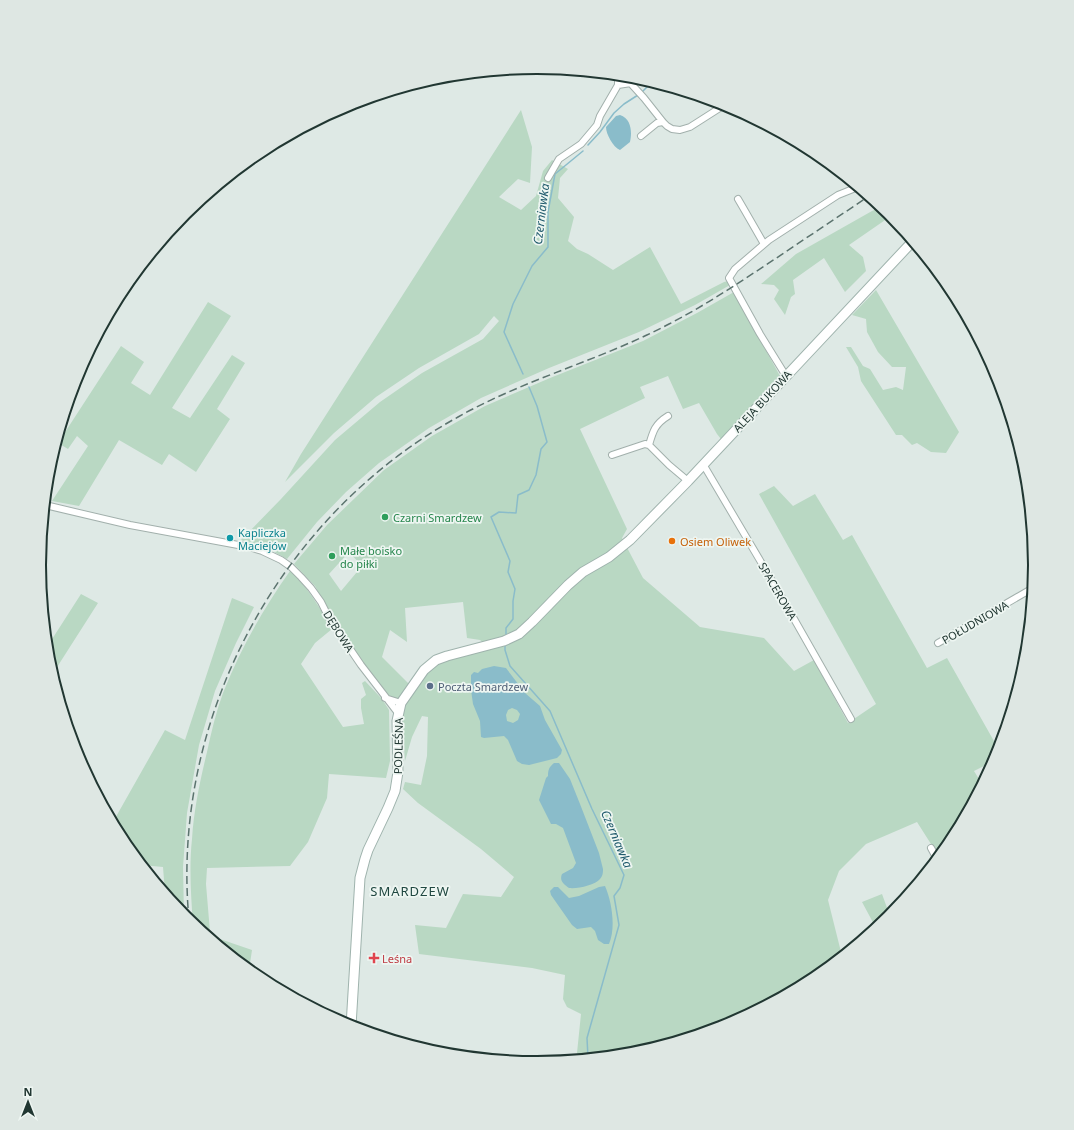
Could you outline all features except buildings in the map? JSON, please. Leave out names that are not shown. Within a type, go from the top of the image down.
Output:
[{"type":"street","points":[[548,178],[559,159],[581,144],[597,125],[600,116],[618,85],[618,81]]},
{"type":"street","points":[[618,85],[631,83],[662,122],[672,129],[680,130],[690,127],[719,109]]},
{"type":"street","points":[[641,136],[657,123],[662,122]]},
{"type":"street","points":[[786,376],[760,334],[729,278],[735,269],[764,244],[789,226],[838,195],[853,189]]},
{"type":"street","points":[[738,199],[764,244]]},
{"type":"street","name":"ALEJA BUKOWA","points":[[609,557],[640,531],[909,245]]},
{"type":"street","points":[[649,445],[655,428],[659,422],[668,416]]},
{"type":"street","points":[[612,455],[644,444],[649,445],[669,465],[688,480]]},
{"type":"street","name":"SPACEROWA","points":[[704,464],[851,719]]},
{"type":"street","name":"DĘBOWA","points":[[50,506],[130,525],[249,547],[271,554],[289,565],[311,588],[361,666],[398,713]]},
{"type":"street","name":"PODLEŚNA","points":[[351,1020],[360,878],[368,850],[395,791],[398,772],[397,721],[401,703],[419,676],[431,664],[447,656],[504,641],[519,634],[583,572],[609,557]]},
{"type":"street","name":"POŁUDNIOWA","points":[[938,643],[1027,591]]},
{"type":"street","points":[[385,698],[401,703]]},
{"type":"street","points":[[931,848],[934,854]]},
{"type":"green space","points":[[521,110],[532,147],[530,183],[518,179],[499,197],[521,210],[536,196],[543,171],[552,160],[568,169],[560,178],[558,198],[574,217],[568,241],[577,249],[588,254],[613,270],[650,247],[681,304],[724,282],[728,281],[730,285],[695,305],[639,332],[549,368],[481,398],[429,428],[379,463],[346,492],[317,522],[287,559],[265,547],[241,540],[335,440],[380,402],[422,373],[483,339],[499,321],[494,316],[479,334],[419,368],[376,397],[334,433],[285,482],[301,454]]},
{"type":"green space","points":[[875,210],[886,220],[849,245],[863,257],[866,271],[845,292],[824,258],[793,280],[795,294],[791,297],[785,315],[774,299],[779,290],[774,285],[761,284],[796,254]]},
{"type":"green space","points":[[876,290],[959,432],[946,453],[931,452],[917,443],[912,445],[902,435],[896,435],[861,381],[858,367],[846,347],[851,347],[863,366],[870,369],[883,390],[896,387],[903,390],[906,367],[892,367],[878,352],[867,332],[866,319],[852,315]]},
{"type":"green space","points":[[734,292],[780,376],[721,439],[699,403],[683,409],[668,376],[640,387],[645,398],[580,429],[627,529],[622,538],[643,578],[700,627],[764,638],[794,671],[814,660],[848,723],[876,704],[759,494],[774,486],[793,506],[815,494],[843,540],[852,535],[927,668],[947,658],[995,743],[985,766],[974,771],[979,779],[962,811],[936,851],[917,822],[866,844],[839,871],[828,900],[841,951],[836,955],[782,990],[725,1019],[695,1030],[633,1047],[579,1054],[577,1053],[581,1014],[567,1007],[563,999],[565,975],[532,968],[419,954],[415,925],[446,928],[463,894],[501,897],[514,877],[481,849],[418,803],[403,789],[405,782],[421,785],[427,756],[428,717],[422,716],[412,737],[405,761],[401,703],[385,698],[338,631],[315,586],[294,564],[327,525],[384,470],[432,436],[485,406],[643,341]],"holes":[[[349,552],[362,566],[341,591],[329,574]],[[463,602],[467,638],[480,640],[486,645],[431,664],[412,687],[382,657],[390,630],[407,642],[405,608]]]},
{"type":"green space","points":[[208,302],[231,316],[172,408],[190,418],[232,355],[245,363],[217,409],[230,419],[196,472],[169,454],[162,465],[119,440],[79,506],[52,501],[88,446],[77,436],[68,449],[61,445],[64,433],[121,346],[144,362],[131,383],[150,395]]},
{"type":"green space","points":[[290,571],[308,591],[332,629],[315,643],[301,664],[343,727],[364,724],[361,699],[366,695],[362,683],[365,681],[382,699],[389,710],[390,761],[386,778],[329,774],[327,798],[308,842],[290,866],[207,868],[206,884],[210,931],[192,914],[190,871],[196,806],[214,722],[223,693],[253,630]]},
{"type":"green space","points":[[81,594],[98,603],[57,668],[52,640]]},
{"type":"green space","points":[[232,598],[254,607],[215,691],[199,745],[187,813],[183,867],[184,906],[164,885],[163,867],[148,866],[116,817],[165,730],[185,740]]},
{"type":"green space","points":[[882,894],[887,909],[873,922],[862,902]]},
{"type":"green space","points":[[218,938],[252,950],[250,963]]},
{"type":"water","points":[[620,115],[629,123],[631,135],[630,142],[620,150],[610,140],[606,127],[616,116]]},
{"type":"water","points":[[494,666],[506,668],[525,693],[540,706],[545,720],[562,750],[561,754],[557,758],[529,765],[522,764],[517,761],[508,740],[504,736],[481,737],[480,721],[473,704],[471,675],[474,672],[478,673],[482,669]],"holes":[[[512,708],[517,710],[520,714],[518,720],[513,723],[507,721],[506,715],[508,710]]]},
{"type":"water","points":[[554,763],[559,763],[570,779],[599,853],[603,869],[601,878],[598,881],[577,888],[569,888],[564,884],[561,876],[573,868],[576,863],[563,828],[556,824],[551,824],[539,800],[549,769]]},
{"type":"water","points":[[605,886],[610,900],[613,923],[609,944],[604,944],[598,940],[595,931],[591,927],[577,929],[572,925],[551,895],[550,891],[554,887],[558,887],[569,898],[579,896],[599,887]]},
{"type":"waterway","name":"Czerniawka","points":[[642,92],[647,87]]},
{"type":"waterway","name":"Czerniawka","points":[[588,145],[614,113],[638,95]]},
{"type":"waterway","name":"Czerniawka","points":[[523,374],[504,332],[513,304],[532,266],[548,247],[548,212],[555,174],[583,151]]},
{"type":"waterway","name":"Czerniawka","points":[[506,635],[506,628],[513,619],[515,589],[508,572],[510,561],[491,517],[499,512],[516,513],[518,495],[529,490],[536,475],[541,449],[547,442],[537,406],[529,387]]},
{"type":"waterway","name":"Czerniawka","points":[[505,646],[510,666],[550,711],[592,809],[624,875],[620,888],[614,896],[619,925],[587,1038],[588,1053]]},
{"type":"railway","points":[[189,911],[188,844],[198,770],[219,698],[250,630],[290,566],[338,509],[395,458],[458,417],[536,380],[643,337],[683,317],[736,285],[864,199]]},
{"type":"place","name":"Czarni Smardzew","points":[[385,517]]},
{"type":"place","name":"Kapliczka Maciejów","points":[[230,538]]},
{"type":"place","name":"Osiem Oliwek","points":[[672,541]]},
{"type":"place","name":"Małe boisko do piłki","points":[[332,556]]},
{"type":"place","name":"Poczta Smardzew","points":[[430,686]]},
{"type":"place","name":"Leśna","points":[[374,958]]},
{"type":"district","name":"SMARDZEW","points":[[410,891]]}]
